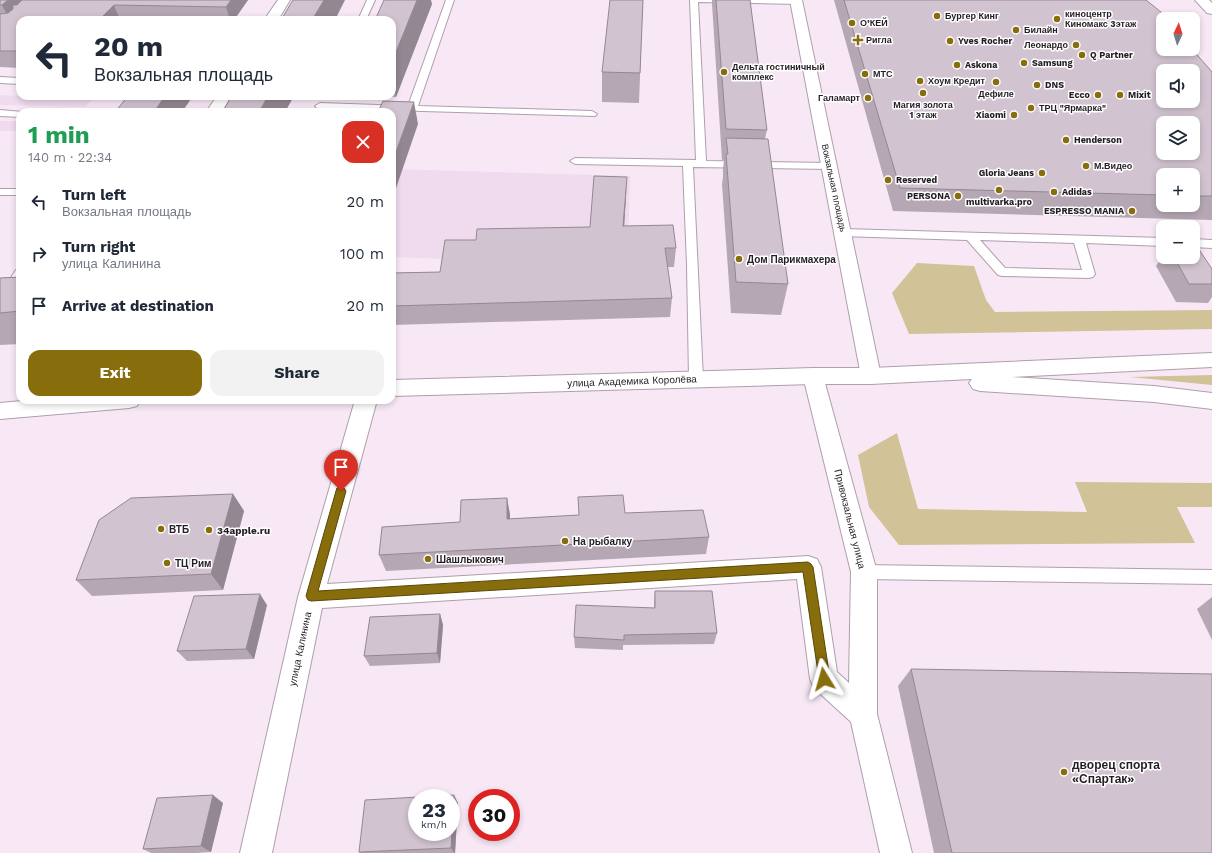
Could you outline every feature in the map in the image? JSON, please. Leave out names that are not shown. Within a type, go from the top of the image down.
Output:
[{"type":"street","points":[[274,16],[284,0]]},
{"type":"street","points":[[1201,0],[1212,10]]},
{"type":"street","name":"Вокзальная площадь","points":[[797,1],[871,376]]},
{"type":"street","points":[[871,376],[1212,360]]},
{"type":"street","name":"улица Академика Королёва","points":[[396,388],[814,376],[871,376]]},
{"type":"street","name":"Привокзальная улица","points":[[814,376],[864,572],[863,714],[896,853]]},
{"type":"street","points":[[871,376],[1154,394],[1212,401]]},
{"type":"street","points":[[0,410],[51,404]]},
{"type":"street","name":"улица Калинина","points":[[256,853],[311,596],[365,404]]},
{"type":"street","points":[[311,596],[808,567],[824,679],[863,714]]},
{"type":"lane","points":[[364,16],[371,0]]},
{"type":"lane","points":[[412,109],[450,0]]},
{"type":"lane","points":[[694,0],[701,164]]},
{"type":"lane","points":[[697,0],[797,1]]},
{"type":"lane","points":[[0,80],[16,81]]},
{"type":"lane","points":[[396,109],[592,114]]},
{"type":"lane","points":[[0,113],[16,114]]},
{"type":"lane","points":[[575,161],[830,166]]},
{"type":"lane","points":[[688,163],[693,265],[696,379]]},
{"type":"lane","points":[[0,192],[16,192]]},
{"type":"lane","points":[[844,233],[1156,242]]},
{"type":"lane","points":[[971,237],[1002,272],[1089,274],[1079,240]]},
{"type":"lane","points":[[1200,243],[1212,244]]},
{"type":"lane","points":[[10,291],[16,280]]},
{"type":"lane","points":[[864,572],[1212,577]]},
{"type":"shaded area","points":[[0,95],[16,96],[16,100],[91,100],[85,107],[0,105]]},
{"type":"shaded area","points":[[0,121],[16,121],[16,131],[0,131]]},
{"type":"shaded area","points":[[396,169],[630,176],[628,245],[449,259],[396,257]]},
{"type":"shaded area","points":[[917,263],[974,266],[986,300],[995,312],[1212,310],[1212,329],[909,334],[892,293]]},
{"type":"shaded area","points":[[1212,375],[1212,385],[1130,377]]},
{"type":"shaded area","points":[[897,433],[918,509],[1087,512],[1075,482],[1212,483],[1212,507],[1177,507],[1195,543],[899,545],[869,507],[858,455]]},
{"type":"building","points":[[0,0],[8,0],[0,5]]},
{"type":"building","points":[[22,0],[231,0],[226,7],[114,5],[103,16],[16,16],[16,51],[0,51],[0,14],[8,13],[13,9],[13,5],[17,5]]},
{"type":"building","points":[[293,0],[324,0],[314,16],[283,16]]},
{"type":"building","points":[[384,0],[417,0],[396,52],[396,16],[377,16]]},
{"type":"building","points":[[610,0],[643,0],[640,73],[602,72]]},
{"type":"building","points":[[716,0],[750,0],[767,130],[726,129]]},
{"type":"building","name":"ТРЦ \"Ярмарка\"","points":[[844,0],[1146,0],[1161,12],[1156,12],[1156,56],[1198,56],[1212,72],[1212,196],[1200,196],[1200,168],[1156,168],[1156,195],[900,188]]},
{"type":"building","points":[[125,100],[162,100],[157,108],[118,108]]},
{"type":"building","points":[[230,100],[266,100],[261,108],[224,108]]},
{"type":"building","points":[[383,101],[414,102],[396,152],[396,108],[380,108]]},
{"type":"building","points":[[726,138],[768,139],[788,284],[736,282]]},
{"type":"building","points":[[594,176],[627,177],[623,226],[673,225],[676,248],[665,248],[672,298],[396,306],[396,273],[440,272],[445,240],[476,240],[477,229],[590,227]]},
{"type":"building","points":[[1200,251],[1212,269],[1212,284],[1189,284],[1178,264],[1200,264]]},
{"type":"building","points":[[16,277],[16,311],[0,313],[0,278]]},
{"type":"building","name":"ТЦ Рим","points":[[233,494],[211,574],[76,580],[99,520],[131,498]]},
{"type":"building","points":[[623,495],[625,513],[703,510],[709,537],[379,555],[382,527],[460,522],[461,500],[507,498],[507,519],[579,515],[578,497]]},
{"type":"building","points":[[655,591],[712,591],[717,633],[624,635],[624,640],[574,637],[576,605],[655,608]]},
{"type":"building","points":[[260,594],[246,649],[177,651],[194,596]]},
{"type":"building","points":[[440,614],[437,653],[364,656],[370,617]]},
{"type":"building","name":"дворец спорта «Спартак»","points":[[911,669],[1212,674],[1212,853],[952,853]]},
{"type":"building","points":[[213,795],[201,846],[143,849],[157,798]]},
{"type":"building","points":[[408,798],[408,841],[451,841],[451,848],[359,852],[365,800]]},
{"type":"place","name":"Бургер Кинг","points":[[937,16]]},
{"type":"place","name":"киноцентр Киномакс 3этаж","points":[[1057,19]]},
{"type":"place","name":"О’КЕЙ","points":[[852,23]]},
{"type":"place","name":"Билайн","points":[[1016,30]]},
{"type":"place","name":"Ригла","points":[[858,40]]},
{"type":"place","name":"Yves Rocher","points":[[950,41]]},
{"type":"place","name":"Леонардо","points":[[1076,45]]},
{"type":"place","name":"Q Partner","points":[[1082,55]]},
{"type":"place","name":"Samsung","points":[[1024,63]]},
{"type":"place","name":"Askona","points":[[957,65]]},
{"type":"place","name":"Дельта гостиничный комплекс","points":[[724,72]]},
{"type":"place","name":"МТС","points":[[865,74]]},
{"type":"place","name":"Хоум Кредит","points":[[920,81]]},
{"type":"place","name":"Дефиле","points":[[996,82]]},
{"type":"place","name":"DNS","points":[[1037,85]]},
{"type":"place","name":"Магия золота 1 этаж","points":[[923,93]]},
{"type":"place","name":"Ecco","points":[[1098,95]]},
{"type":"place","name":"Mixit","points":[[1120,95]]},
{"type":"place","name":"Галамарт","points":[[868,98]]},
{"type":"place","name":"ТРЦ \"Ярмарка\"","points":[[1031,108]]},
{"type":"place","name":"Xiaomi","points":[[1014,115]]},
{"type":"place","name":"Henderson","points":[[1066,140]]},
{"type":"place","name":"М.Видео","points":[[1086,166]]},
{"type":"place","name":"Gloria Jeans","points":[[1042,173]]},
{"type":"place","name":"Reserved","points":[[888,180]]},
{"type":"place","name":"multivarka.pro","points":[[999,190]]},
{"type":"place","name":"Adidas","points":[[1054,192]]},
{"type":"place","name":"PERSONA","points":[[958,196]]},
{"type":"place","name":"ESPRESSO MANIA","points":[[1132,211]]},
{"type":"place","name":"Дом Парикмахера","points":[[739,259]]},
{"type":"place","name":"ВТБ","points":[[161,529]]},
{"type":"place","name":"34apple.ru","points":[[209,530]]},
{"type":"place","name":"На рыбалку","points":[[565,541]]},
{"type":"place","name":"Шашлыкович","points":[[428,559]]},
{"type":"place","name":"ТЦ Рим","points":[[167,563]]},
{"type":"place","name":"дворец спорта «Спартак»","points":[[1064,772]]},
{"type":"route","points":[[341,491],[311,596],[808,567],[824,679]]}]
